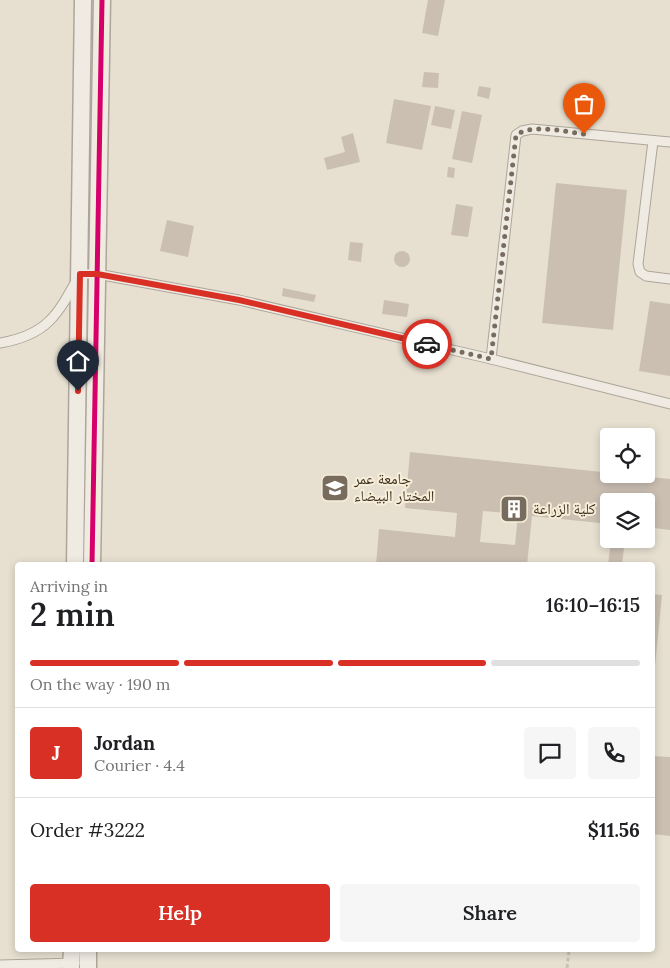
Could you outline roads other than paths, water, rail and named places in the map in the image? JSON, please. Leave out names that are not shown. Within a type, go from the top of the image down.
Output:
[{"type":"street","points":[[75,562],[83,0]]},
{"type":"street","points":[[92,562],[102,0]]},
{"type":"lane","points":[[491,359],[516,135],[522,131],[532,129],[670,142]]},
{"type":"lane","points":[[653,141],[638,264],[640,272],[646,276],[670,279]]},
{"type":"lane","points":[[0,343],[18,340],[37,332],[55,316],[80,274],[97,274],[239,300],[491,359],[670,404]]},
{"type":"lane","points":[[0,965],[80,960]]},
{"type":"place","name":"جامعة عمر المختار البيضاء","points":[[335,488]]},
{"type":"place","name":"كلية الزراعة","points":[[514,509]]}]
